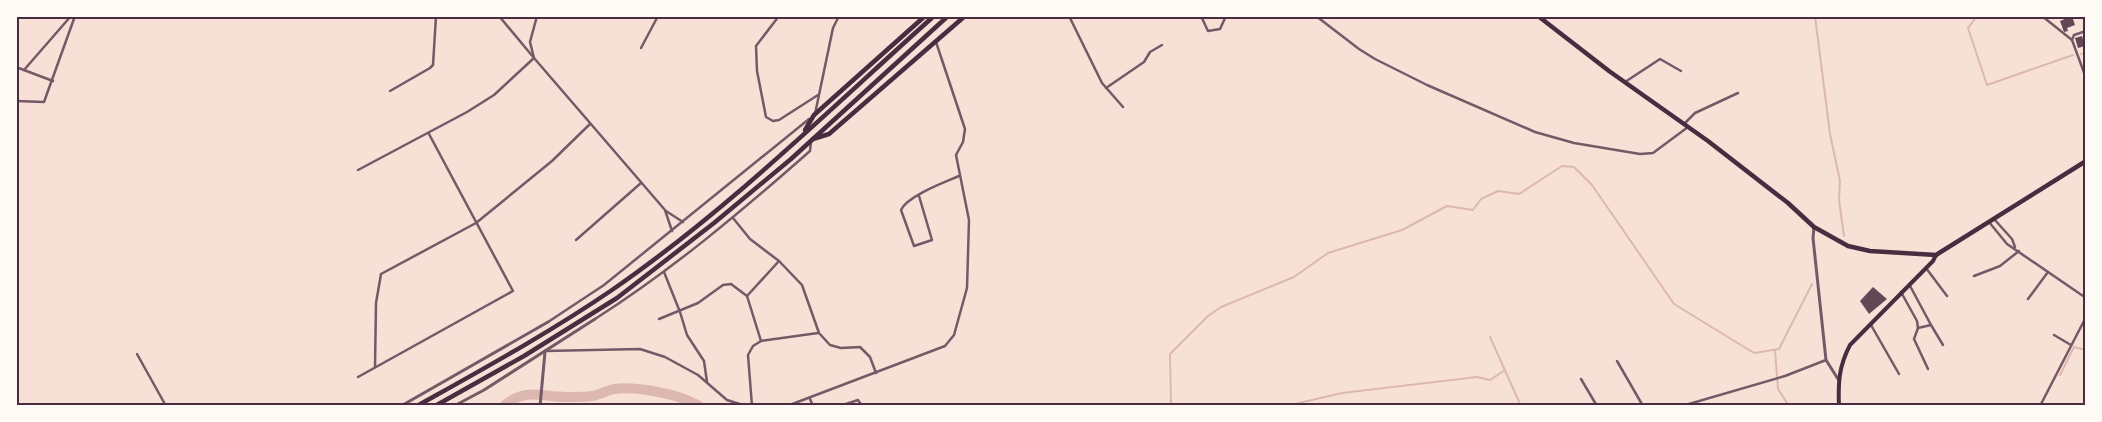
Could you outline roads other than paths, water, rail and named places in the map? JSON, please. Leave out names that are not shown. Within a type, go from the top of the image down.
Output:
[{"type":"main road","points":[[802,135],[814,115],[925,16]]},
{"type":"main road","points":[[417,406],[552,329],[612,290],[710,215],[934,16]]},
{"type":"main road","points":[[435,406],[524,356],[617,298],[714,223],[948,16]]},
{"type":"main road","points":[[811,139],[829,134],[965,16]]},
{"type":"main road","points":[[1538,16],[1625,82],[1686,125],[1788,204],[1814,227],[1848,246],[1870,251],[1936,255]]},
{"type":"main road","points":[[1839,406],[1838,379],[1841,361],[1850,345],[1926,268],[1936,255],[2086,161]]},
{"type":"main road","points":[[592,314],[595,319]]},
{"type":"main road","points":[[548,322],[552,329]]},
{"type":"street","points":[[24,70],[70,16]]},
{"type":"street","points":[[16,101],[44,102],[53,81],[74,16]]},
{"type":"street","points":[[390,91],[433,65],[436,16]]},
{"type":"street","points":[[499,16],[665,210],[683,222]]},
{"type":"street","points":[[534,58],[530,42],[537,16]]},
{"type":"street","points":[[642,48],[658,16]]},
{"type":"street","points":[[401,406],[548,322],[604,285],[814,115],[833,28],[839,16]]},
{"type":"street","points":[[1068,16],[1106,88],[1124,107]]},
{"type":"street","points":[[1201,16],[1208,31],[1220,29],[1226,16]]},
{"type":"street","points":[[1316,16],[1359,50],[1427,85],[1535,132],[1574,143],[1640,154],[1653,153],[1686,125],[1695,113],[1738,93]]},
{"type":"street","points":[[2042,16],[2072,40],[2086,78]]},
{"type":"street","points":[[778,17],[756,46],[757,71],[766,117],[773,121],[779,120],[819,95]]},
{"type":"street","points":[[2072,40],[2074,36],[2086,31]]},
{"type":"street","points":[[787,406],[876,374],[945,346],[954,335],[968,280],[969,220],[956,155],[963,142],[965,129],[936,42]]},
{"type":"street","points":[[1106,88],[1144,62],[1150,52],[1162,45]]},
{"type":"street","points":[[358,170],[429,134],[494,96],[534,58]]},
{"type":"street","points":[[1625,82],[1660,59],[1681,71]]},
{"type":"street","points":[[16,67],[53,81]]},
{"type":"street","points":[[375,367],[376,303],[381,274],[476,223],[552,161],[590,124]]},
{"type":"street","points":[[358,378],[513,291],[429,134]]},
{"type":"street","points":[[454,406],[545,352],[664,272],[734,218],[810,151],[811,139]]},
{"type":"street","points":[[919,196],[932,240],[914,246],[901,210],[903,206],[919,196],[959,176]]},
{"type":"street","points":[[576,240],[641,183]]},
{"type":"street","points":[[665,210],[672,231]]},
{"type":"street","points":[[734,218],[750,239],[778,261],[802,284],[819,333],[830,345],[841,348],[860,347],[870,357],[876,374]]},
{"type":"street","points":[[1991,220],[2012,239],[2016,248]]},
{"type":"street","points":[[1991,220],[2007,244],[2016,248],[2086,298]]},
{"type":"street","points":[[1814,227],[1812,238],[1826,360],[1838,379]]},
{"type":"street","points":[[1974,276],[2000,266],[2019,251]]},
{"type":"street","points":[[746,296],[778,261]]},
{"type":"street","points":[[1926,268],[1947,296]]},
{"type":"street","points":[[664,272],[687,335],[704,361],[707,383]]},
{"type":"street","points":[[2028,299],[2048,272]]},
{"type":"street","points":[[659,319],[680,312],[698,303],[723,285],[731,284],[746,296],[761,341]]},
{"type":"street","points":[[1909,284],[1943,345]]},
{"type":"street","points":[[1901,292],[1918,328],[1914,339],[1928,369]]},
{"type":"street","points":[[2040,406],[2086,317]]},
{"type":"street","points":[[1871,324],[1898,374]]},
{"type":"street","points":[[1918,328],[1931,325]]},
{"type":"street","points":[[752,406],[748,356],[753,346],[761,341],[819,333]]},
{"type":"street","points":[[2054,335],[2072,345]]},
{"type":"street","points":[[545,352],[640,349],[665,357],[698,375],[727,400],[746,406]]},
{"type":"street","points":[[540,406],[545,352]]},
{"type":"street","points":[[137,354],[166,406]]},
{"type":"street","points":[[1682,406],[1785,376],[1826,360]]},
{"type":"street","points":[[1617,361],[1643,406]]},
{"type":"street","points":[[1582,379],[1597,406]]},
{"type":"street","points":[[810,399],[814,406]]},
{"type":"street","points":[[840,406],[857,400],[862,406]]},
{"type":"waterway","points":[[1815,16],[1830,134],[1840,181],[1839,200],[1844,236]]},
{"type":"waterway","points":[[1977,16],[1968,28],[1987,85],[2073,55]]},
{"type":"waterway","points":[[2081,54],[2086,53]]},
{"type":"waterway","points":[[1171,406],[1170,354],[1208,316],[1221,307],[1294,277],[1328,253],[1402,230],[1447,206],[1473,210],[1481,199],[1498,191],[1519,194],[1562,166],[1574,167],[1592,185],[1674,304],[1754,353],[1779,349],[1812,284]]},
{"type":"waterway","points":[[1490,337],[1521,406]]},
{"type":"waterway","points":[[2060,375],[2074,347],[2086,350]]},
{"type":"waterway","points":[[1775,350],[1778,389],[1789,406]]},
{"type":"waterway","points":[[1286,406],[1342,393],[1477,377],[1490,380],[1505,370]]},
{"type":"waterway","points":[[504,406],[520,396],[535,394],[559,397],[586,397],[623,388],[670,395],[699,406]]}]
